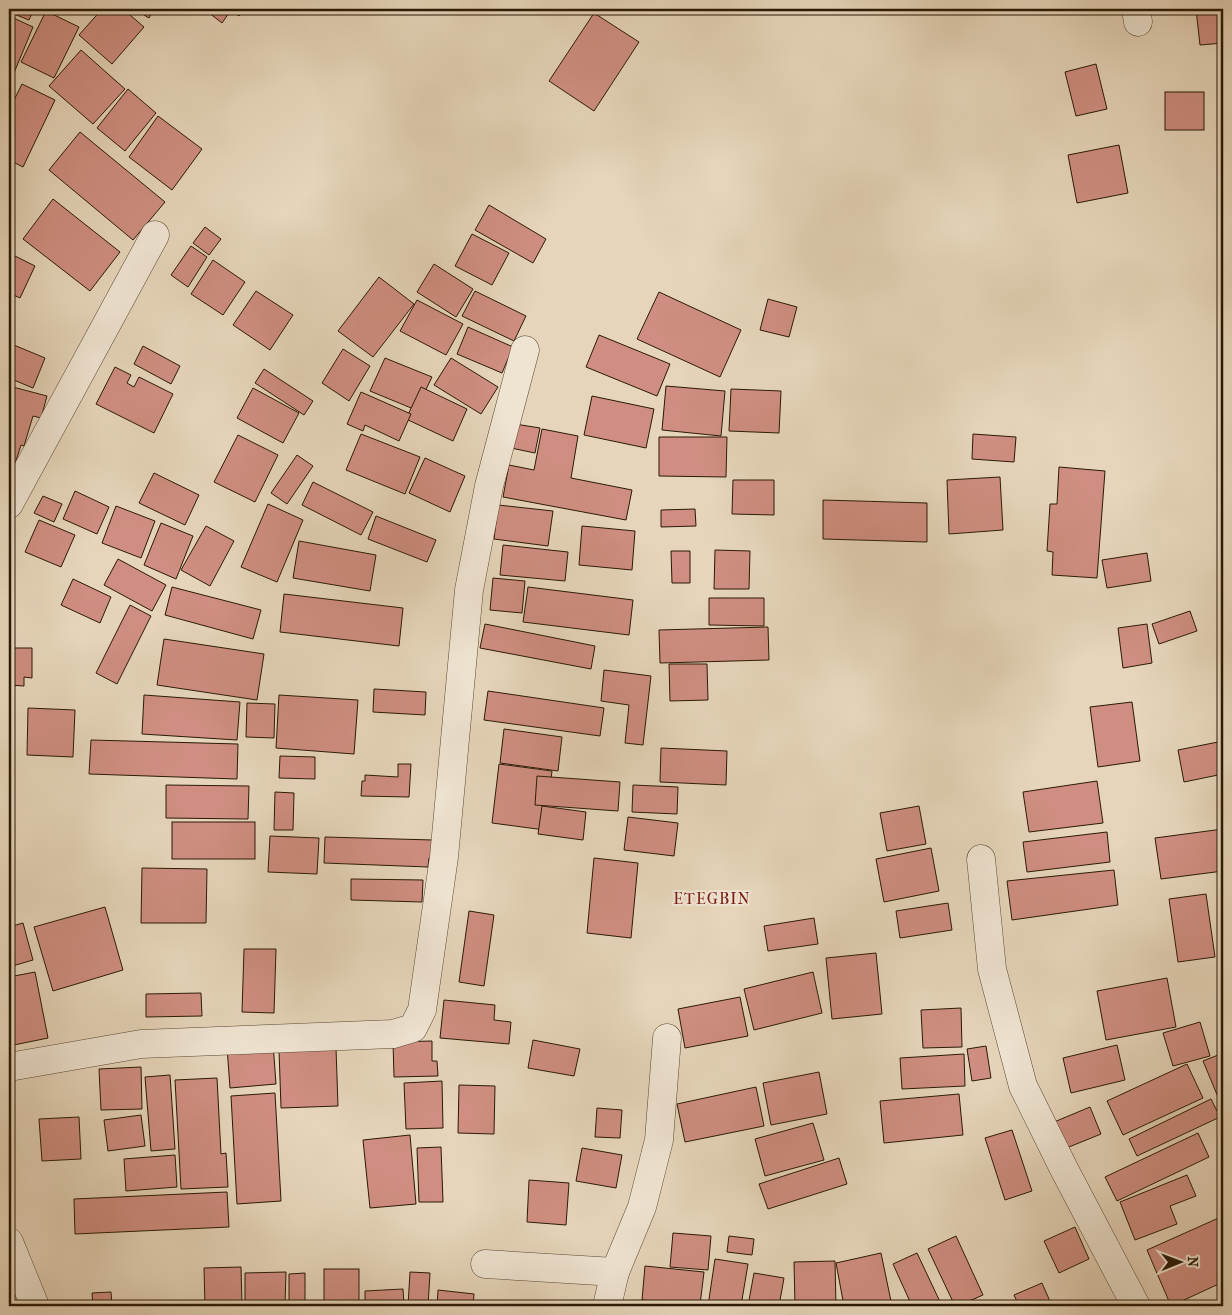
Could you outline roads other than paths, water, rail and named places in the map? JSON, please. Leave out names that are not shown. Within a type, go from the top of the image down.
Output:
[{"type":"street","points":[[9,504],[155,235]]},
{"type":"street","points":[[9,1067],[141,1044],[393,1034],[413,1028],[422,1010],[444,857],[469,590],[489,486],[524,350]]},
{"type":"street","points":[[981,859],[992,969],[1023,1086],[1136,1306]]},
{"type":"street","points":[[607,1306],[615,1272],[642,1207],[659,1140],[667,1038]]},
{"type":"street","points":[[9,1242],[36,1306]]},
{"type":"street","points":[[485,1264],[615,1272]]},
{"type":"district","name":"ETEGBIN","points":[[712,898]]}]
